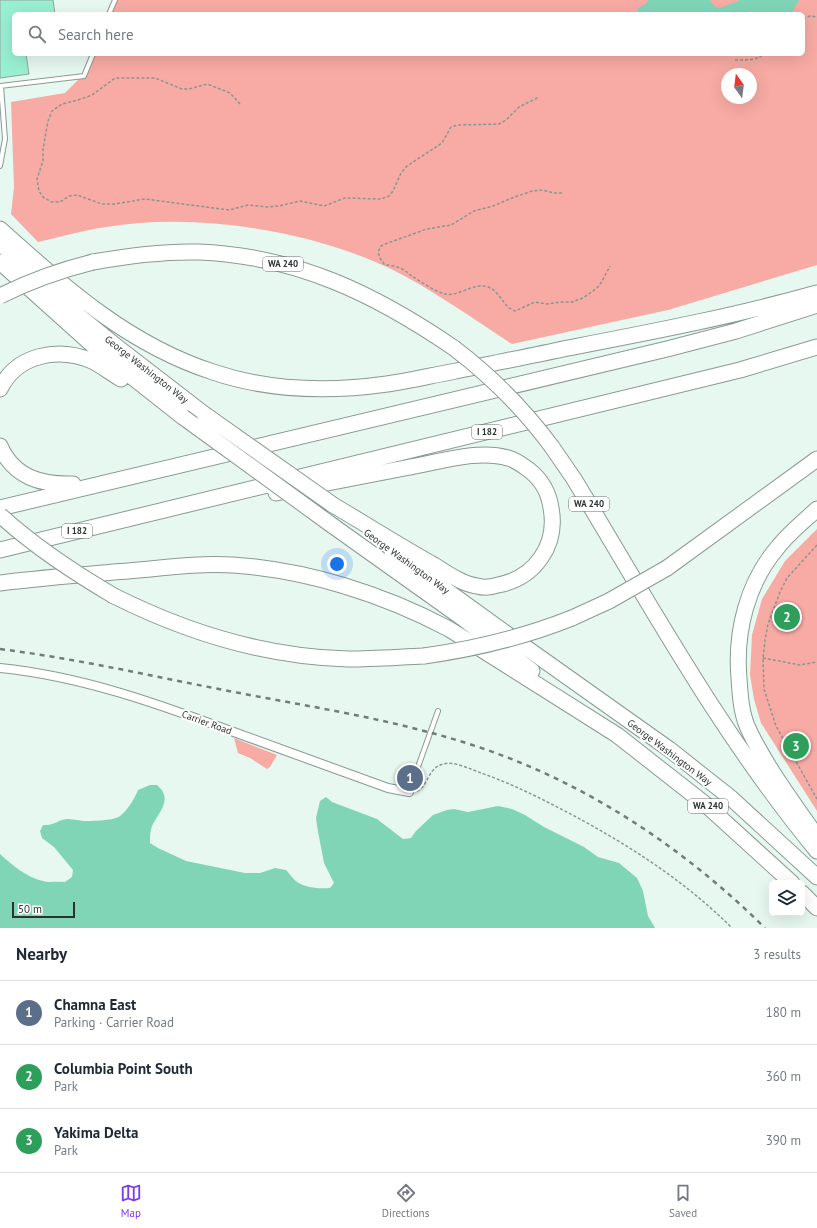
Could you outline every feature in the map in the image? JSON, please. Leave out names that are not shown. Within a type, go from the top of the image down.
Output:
[{"type":"highway","points":[[0,229],[44,268],[102,315],[134,336],[158,349],[187,363],[233,378],[262,384],[296,388],[336,388],[390,384],[751,310],[817,292]]},
{"type":"highway","name":"George Washington Way","points":[[0,243],[79,316],[121,350],[204,414],[333,505],[511,638],[669,750],[731,798],[817,877]]},
{"type":"highway","name":"WA 240","points":[[0,296],[35,279],[94,262],[148,254],[199,252],[253,258],[280,263],[312,272],[365,294],[415,322],[454,348],[502,388],[523,410],[552,447],[578,486],[701,690],[746,759],[772,795],[817,851]]},
{"type":"highway","name":"George Washington Way","points":[[0,262],[98,350],[181,416],[465,620],[617,735]]},
{"type":"highway","points":[[0,508],[667,349],[736,331],[817,305]]},
{"type":"highway","name":"I 182","points":[[0,550],[740,370],[817,346]]},
{"type":"highway","points":[[0,389],[8,376],[24,362],[38,356],[54,353],[68,354],[93,361],[181,416]]},
{"type":"highway","points":[[0,446],[7,459],[16,469],[25,476],[40,482],[73,484],[142,473]]},
{"type":"highway","points":[[155,512],[217,504],[459,458],[490,454],[509,458],[520,463],[540,480],[550,501],[553,515],[553,528],[546,551],[539,562],[520,579],[508,584],[492,587],[477,586],[462,581],[441,570],[333,505]]},
{"type":"highway","points":[[0,515],[25,537],[59,563],[114,596],[160,618],[189,629],[218,638],[264,649],[304,655],[347,659],[424,656],[490,645],[526,635],[572,618],[610,601],[667,568],[817,459]]},
{"type":"highway","points":[[817,509],[786,538],[766,563],[747,604],[741,625],[738,651],[739,688],[747,724],[760,751],[817,837]]},
{"type":"highway","name":"WA 240","points":[[0,583],[172,567],[231,565],[256,567],[292,573],[353,588],[389,601],[422,615],[449,629],[617,735],[705,804],[789,880]]},
{"type":"highway","points":[[805,896],[817,908]]},
{"type":"street","name":"Carrier Road","points":[[0,668],[70,680],[129,695],[186,714],[388,788],[409,792]]},
{"type":"lane","points":[[111,12],[115,0]]},
{"type":"lane","points":[[0,166],[4,139],[0,86],[84,76],[92,56]]},
{"type":"lane","points":[[409,792],[438,711]]},
{"type":"path","points":[[805,18],[817,17]]},
{"type":"path","points":[[735,60],[754,59],[762,56]]},
{"type":"path","points":[[240,104],[230,93],[207,84],[189,89],[182,89],[155,78],[115,78],[92,95],[62,104],[52,111],[48,121],[43,149],[43,161],[37,179],[39,191],[44,198],[52,202],[60,202],[69,196],[78,195],[102,204],[114,204],[145,199],[229,210],[248,205],[268,207],[300,201],[324,206],[345,198],[381,199],[389,196],[393,191],[401,172],[407,166],[442,143],[451,127],[458,125],[499,124],[506,120],[519,107],[539,96]]},
{"type":"path","points":[[562,192],[554,193],[537,190],[521,194],[493,206],[474,211],[446,226],[427,229],[384,244],[379,249],[379,255],[384,264],[402,268],[412,276],[446,294],[452,294],[477,286],[490,287],[497,293],[507,306],[515,311],[535,302],[547,304],[576,301],[597,288],[604,279],[610,266]]},
{"type":"path","points":[[817,545],[787,578],[780,592],[768,624],[763,658],[764,689],[776,726],[817,800]]},
{"type":"path","points":[[763,658],[800,665],[817,662]]},
{"type":"path","points":[[409,792],[421,789],[433,769],[447,763],[459,765],[506,782],[583,821],[627,846],[690,890],[732,928]]},
{"type":"shaded area","points":[[115,0],[817,0],[817,265],[668,310],[512,344],[437,295],[391,269],[359,255],[325,244],[289,235],[214,223],[140,223],[106,227],[38,242],[11,214],[14,187],[11,102],[65,93],[84,74],[92,56],[805,56],[805,12],[110,12]]},
{"type":"shaded area","points":[[648,0],[710,0],[715,7],[720,8],[740,0],[799,0],[792,12],[638,12],[638,8],[646,4]]},
{"type":"shaded area","points":[[817,529],[817,811],[761,723],[754,699],[750,675],[752,635],[762,599],[785,561]]},
{"type":"shaded area","points":[[234,738],[277,755],[270,767],[267,769],[250,758],[238,753]]},
{"type":"shaded area","points":[[150,785],[157,785],[162,790],[165,800],[150,833],[150,843],[158,848],[186,861],[245,873],[260,873],[275,868],[286,870],[297,882],[305,886],[318,888],[330,888],[334,883],[324,863],[316,818],[320,801],[326,797],[332,802],[377,819],[403,839],[411,838],[416,831],[433,815],[447,810],[454,809],[468,812],[498,806],[512,809],[584,847],[598,857],[619,863],[637,878],[643,891],[648,916],[655,928],[0,928],[0,854],[14,866],[31,877],[45,882],[65,882],[72,877],[73,870],[54,847],[42,838],[40,831],[43,825],[50,825],[67,819],[92,821],[117,818],[128,808],[138,790]]},
{"type":"building","points":[[0,0],[53,0],[55,12],[12,12],[12,56],[26,56],[29,74],[0,78]]},
{"type":"railway","points":[[0,649],[88,663],[380,720],[466,743],[508,758],[549,775],[588,795],[663,842],[699,869],[765,928]]},
{"type":"place","name":"Columbia Point South","points":[[787,617]]},
{"type":"place","name":"Yakima Delta","points":[[796,746]]},
{"type":"place","name":"Chamna East","points":[[410,778]]}]
